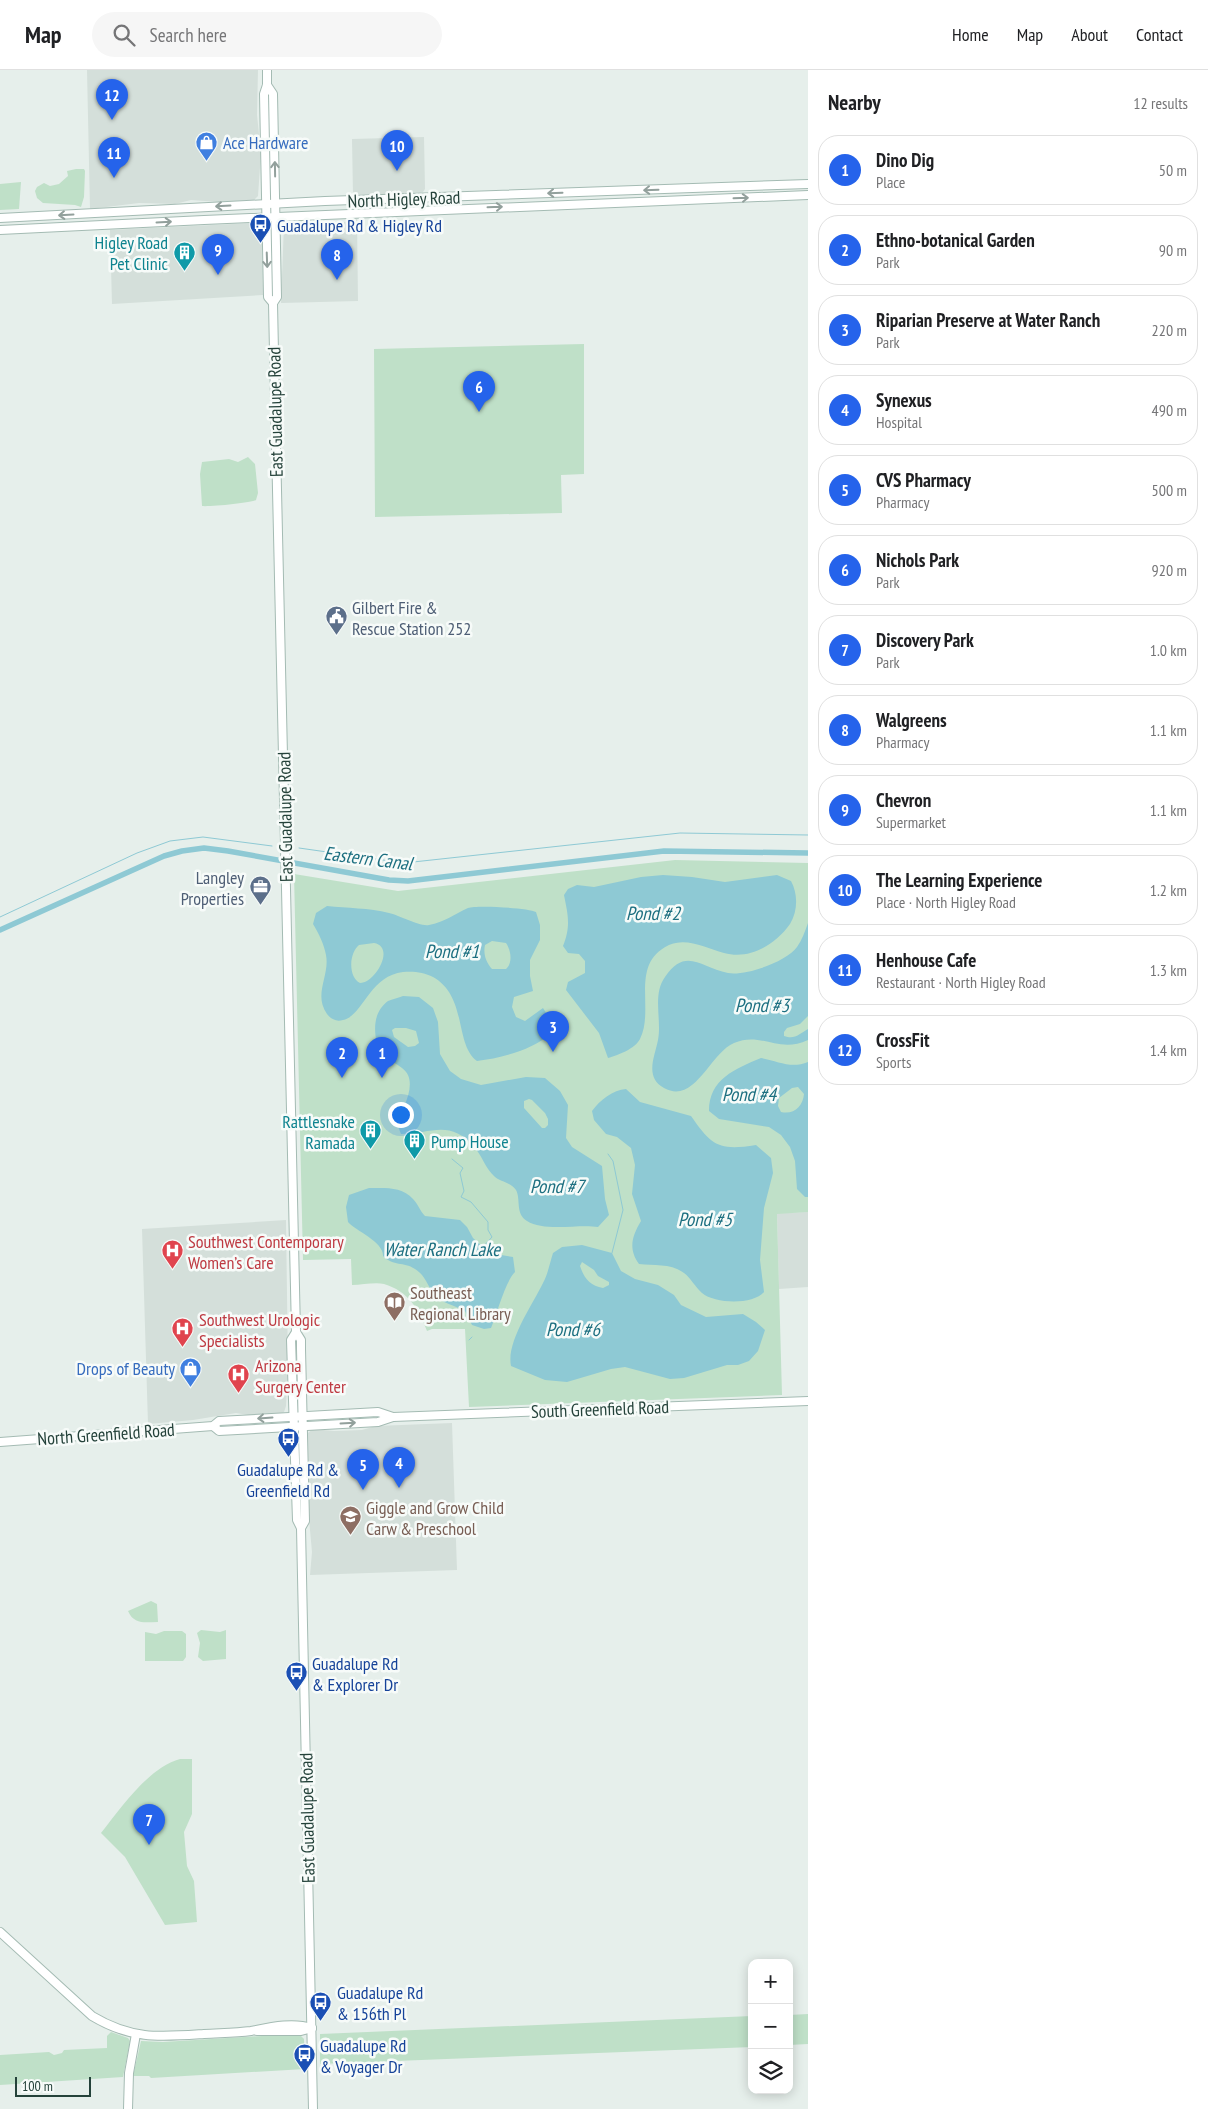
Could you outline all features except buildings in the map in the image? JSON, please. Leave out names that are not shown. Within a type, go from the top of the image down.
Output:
[{"type":"main road","name":"East Guadalupe Road","points":[[267,70],[267,86],[264,94],[266,218],[268,297],[273,303],[296,1332],[291,1340],[305,1521],[301,1528],[313,2109]]},
{"type":"main road","name":"East Guadalupe Road","points":[[267,86],[273,94],[277,298],[273,303]]},
{"type":"main road","name":"North Higley Road","points":[[0,218],[266,204],[808,184]]},
{"type":"main road","name":"North Higley Road","points":[[0,230],[808,195]]},
{"type":"main road","points":[[115,212],[116,224]]},
{"type":"main road","name":"South Greenfield Road","points":[[298,1416],[378,1412],[392,1417],[808,1401]]},
{"type":"main road","name":"North Greenfield Road","points":[[0,1442],[213,1426],[219,1421],[298,1416]]},
{"type":"main road","points":[[298,1426],[370,1422],[377,1418],[392,1417]]},
{"type":"main road","name":"North Greenfield Road","points":[[213,1426],[219,1431],[298,1426]]},
{"type":"main road","points":[[2,1934],[88,2012],[110,2026],[136,2034],[162,2037],[250,2031],[265,2027],[301,2025],[312,2028]]},
{"type":"main road","points":[[128,2109],[129,2073],[136,2034]]},
{"type":"shaded area","points":[[87,70],[258,70],[257,115],[261,153],[258,196],[254,200],[219,202],[191,200],[175,204],[139,203],[90,209]]},
{"type":"shaded area","points":[[424,137],[425,189],[423,192],[418,194],[353,195],[352,139]]},
{"type":"shaded area","points":[[357,219],[358,301],[281,303],[284,224],[305,221],[321,223],[345,222]]},
{"type":"shaded area","points":[[253,223],[262,229],[263,295],[112,304],[110,230]]},
{"type":"shaded area","points":[[808,1212],[808,1287],[779,1289],[777,1213]]},
{"type":"shaded area","points":[[286,1220],[288,1368],[284,1412],[281,1414],[254,1416],[236,1413],[193,1420],[148,1424],[142,1229]]},
{"type":"shaded area","points":[[452,1423],[457,1570],[310,1575],[312,1552],[309,1519],[308,1433],[313,1429],[334,1431],[362,1430],[376,1426]]},
{"type":"green space","points":[[84,169],[85,171],[84,197],[81,207],[43,203],[37,198],[35,191],[37,187],[44,183],[50,186],[59,184],[68,176],[67,171]]},
{"type":"green space","points":[[21,182],[19,209],[0,210],[0,184]]},
{"type":"green space","points":[[584,344],[584,474],[561,475],[562,513],[375,517],[374,349]]},
{"type":"green space","points":[[248,457],[255,464],[258,493],[256,500],[202,506],[200,474],[202,462],[229,459],[238,462]]},
{"type":"green space","points":[[675,860],[808,863],[808,1212],[777,1214],[782,1395],[469,1407],[465,1329],[432,1329],[427,1331],[416,1308],[400,1291],[380,1283],[352,1285],[351,1259],[303,1260],[294,874],[398,891]]},
{"type":"green space","points":[[151,1601],[157,1604],[158,1622],[140,1622],[133,1619],[128,1611]]},
{"type":"green space","points":[[201,1630],[220,1632],[226,1630],[226,1659],[203,1661],[198,1657],[200,1643],[197,1633]]},
{"type":"green space","points":[[164,1631],[182,1631],[186,1634],[186,1657],[183,1661],[145,1661],[145,1632],[156,1634]]},
{"type":"green space","points":[[180,1759],[192,1759],[192,1814],[184,1832],[187,1866],[194,1881],[197,1922],[165,1925],[125,1857],[101,1833],[126,1801],[146,1780],[168,1764]]},
{"type":"green space","points":[[808,2014],[808,2044],[793,2045],[793,2015]]},
{"type":"green space","points":[[748,2016],[748,2047],[320,2064],[320,2034]]},
{"type":"green space","points":[[111,2032],[128,2038],[130,2041],[123,2077],[0,2085],[0,2055],[49,2052],[54,2055],[62,2053],[64,2050],[107,2048],[107,2036]]},
{"type":"green space","points":[[300,2035],[304,2039],[305,2069],[151,2078],[149,2076],[133,2076],[141,2041],[163,2042]]},
{"type":"water","name":"Pond #2","points":[[663,875],[725,882],[777,875],[791,881],[795,891],[795,914],[784,932],[761,949],[752,952],[734,955],[683,942],[669,945],[657,953],[650,963],[646,975],[644,1027],[640,1039],[630,1049],[608,1058],[599,1033],[566,990],[568,982],[585,973],[585,961],[579,954],[568,953],[563,946],[568,926],[564,895],[568,889],[577,885],[594,887],[641,877]]},
{"type":"water","name":"Pond #1","points":[[327,906],[366,909],[389,913],[415,923],[429,925],[473,907],[514,908],[536,912],[540,925],[540,940],[530,960],[530,976],[533,991],[514,997],[512,1007],[516,1017],[525,1021],[543,1008],[552,1022],[552,1033],[526,1049],[496,1058],[477,1061],[465,1044],[451,996],[444,986],[433,977],[415,972],[391,975],[374,988],[350,1017],[340,1021],[334,1020],[323,1007],[322,992],[327,963],[323,943],[313,924],[316,913]],"holes":[[[492,941],[506,943],[508,946],[510,963],[506,969],[492,969],[487,961],[484,952],[485,945]],[[374,943],[380,946],[383,951],[381,964],[372,977],[360,983],[353,976],[351,965],[353,953],[359,945]]]},
{"type":"water","name":"Pond #3","points":[[808,923],[808,1016],[800,1024],[787,1028],[784,1036],[794,1037],[808,1029],[808,1040],[788,1045],[753,1039],[744,1040],[734,1043],[725,1049],[702,1076],[685,1090],[675,1091],[664,1088],[658,1083],[654,1078],[652,1066],[659,1032],[659,992],[665,977],[673,968],[687,961],[694,961],[728,973],[745,972],[765,967],[792,953],[797,947]]},
{"type":"water","name":"Pond #7","points":[[403,996],[419,997],[433,1008],[438,1022],[440,1054],[450,1071],[461,1079],[481,1085],[526,1077],[545,1078],[560,1091],[568,1105],[566,1138],[572,1147],[602,1166],[605,1199],[609,1215],[598,1227],[552,1227],[527,1221],[521,1214],[516,1190],[491,1173],[477,1151],[466,1139],[449,1130],[401,1134],[397,1124],[406,1103],[410,1080],[402,1068],[381,1056],[375,1035],[375,1027],[378,1013],[382,1006],[388,1001]],"holes":[[[395,1028],[406,1028],[416,1031],[419,1043],[408,1047],[394,1037],[392,1030]],[[529,1099],[545,1113],[548,1119],[548,1125],[545,1128],[542,1128],[524,1108],[524,1101]]]},
{"type":"water","name":"Pond #4","points":[[761,1058],[790,1065],[808,1062],[808,1197],[805,1197],[797,1189],[795,1161],[790,1147],[781,1135],[769,1127],[719,1119],[709,1111],[713,1091],[719,1083],[733,1071]],"holes":[[[798,1087],[804,1094],[802,1102],[797,1109],[786,1113],[781,1112],[778,1106],[779,1098],[792,1088]]]},
{"type":"water","name":"Pond #5","points":[[626,1089],[640,1102],[691,1116],[705,1134],[718,1144],[733,1147],[756,1145],[771,1158],[773,1173],[764,1208],[760,1260],[764,1292],[759,1296],[734,1302],[708,1297],[679,1270],[668,1266],[639,1264],[632,1248],[635,1232],[641,1221],[632,1194],[635,1165],[631,1148],[617,1137],[606,1134],[594,1120],[592,1111],[607,1096],[616,1091]]},
{"type":"water","name":"Water Ranch Lake","points":[[369,1188],[392,1189],[404,1192],[415,1201],[425,1216],[460,1220],[467,1227],[473,1238],[483,1247],[484,1252],[513,1257],[515,1272],[505,1290],[491,1328],[484,1329],[472,1325],[465,1311],[445,1302],[434,1294],[418,1271],[406,1265],[391,1262],[383,1256],[379,1246],[374,1241],[348,1222],[346,1207],[349,1195]]},
{"type":"water","name":"Pond #6","points":[[582,1245],[612,1253],[621,1271],[635,1279],[658,1285],[674,1295],[681,1305],[706,1317],[743,1314],[765,1330],[758,1351],[749,1361],[738,1365],[727,1365],[684,1378],[670,1379],[625,1367],[611,1369],[567,1382],[545,1380],[511,1366],[512,1346],[521,1323],[545,1279],[553,1253],[562,1247]],"holes":[[[582,1262],[594,1270],[598,1276],[609,1282],[609,1285],[603,1288],[591,1283],[583,1274],[580,1266]]]},
{"type":"waterway","points":[[299,848],[404,863],[680,833],[808,835]]},
{"type":"waterway","points":[[0,917],[137,853],[170,841],[203,837],[272,846]]},
{"type":"waterway","name":"Eastern Canal","points":[[0,930],[164,856],[204,848],[389,880],[408,881],[664,851],[808,853]]},
{"type":"waterway","points":[[608,1154],[613,1161],[623,1210],[612,1253]]},
{"type":"waterway","points":[[452,1159],[463,1168],[460,1173],[464,1191],[461,1197],[471,1202],[488,1222],[488,1230],[492,1237],[483,1247]]},
{"type":"waterway","points":[[469,1340],[472,1337]]},
{"type":"place","name":"CrossFit","points":[[112,120]]},
{"type":"place","name":"Ace Hardware","points":[[207,161]]},
{"type":"place","name":"The Learning Experience","points":[[397,171]]},
{"type":"place","name":"Henhouse Cafe","points":[[114,178]]},
{"type":"place","name":"Guadalupe Rd & Higley Rd","points":[[261,244]]},
{"type":"place","name":"Higley Road Pet Clinic","points":[[184,271]]},
{"type":"place","name":"Chevron","points":[[218,275]]},
{"type":"place","name":"Walgreens","points":[[337,280]]},
{"type":"place","name":"Nichols Park","points":[[479,412]]},
{"type":"place","name":"Gilbert Fire & Rescue Station 252","points":[[336,636]]},
{"type":"place","name":"Langley Properties","points":[[260,906]]},
{"type":"place","name":"Riparian Preserve at Water Ranch","points":[[553,1052]]},
{"type":"place","name":"Ethno-botanical Garden","points":[[342,1078]]},
{"type":"place","name":"Dino Dig","points":[[382,1078]]},
{"type":"place","name":"Rattlesnake Ramada","points":[[371,1150]]},
{"type":"place","name":"Pump House","points":[[415,1160]]},
{"type":"place","name":"Southwest Contemporary Women’s Care","points":[[172,1270]]},
{"type":"place","name":"Southeast Regional Library","points":[[394,1321]]},
{"type":"place","name":"Southwest Urologic Specialists","points":[[183,1348]]},
{"type":"place","name":"Drops of Beauty","points":[[191,1387]]},
{"type":"place","name":"Arizona Surgery Center","points":[[239,1394]]},
{"type":"place","name":"Guadalupe Rd & Greenfield Rd","points":[[288,1458]]},
{"type":"place","name":"Synexus","points":[[399,1488]]},
{"type":"place","name":"CVS Pharmacy","points":[[363,1490]]},
{"type":"place","name":"Giggle and Grow Child Carw & Preschool","points":[[350,1536]]},
{"type":"place","name":"Guadalupe Rd & Explorer Dr","points":[[296,1692]]},
{"type":"place","name":"Discovery Park","points":[[149,1845]]},
{"type":"place","name":"Guadalupe Rd & 156th Pl","points":[[321,2021]]},
{"type":"place","name":"Guadalupe Rd & Voyager Dr","points":[[304,2074]]}]
